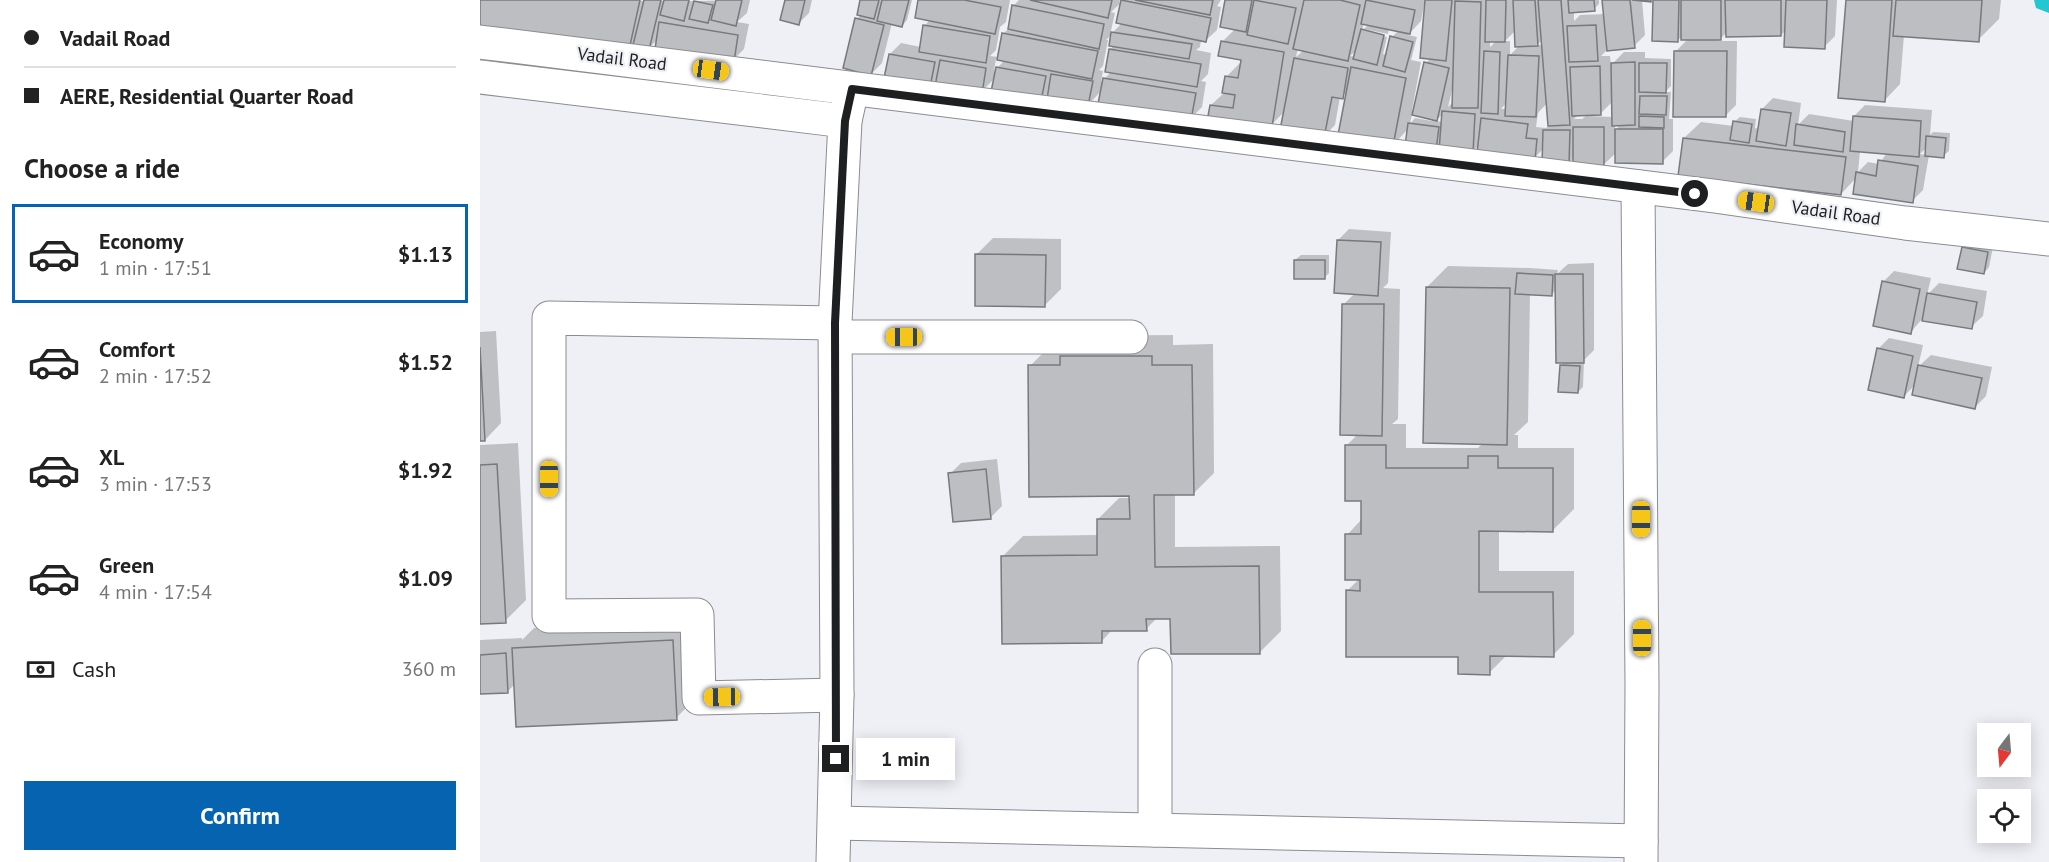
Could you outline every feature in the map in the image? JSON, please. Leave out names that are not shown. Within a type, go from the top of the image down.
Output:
[{"type":"street","name":"Vadail Road","points":[[480,42],[1638,187],[1905,223],[2049,239]]},
{"type":"street","points":[[480,77],[845,121]]},
{"type":"street","points":[[833,862],[837,695],[835,330],[845,121],[852,89]]},
{"type":"street","points":[[835,823],[1155,830],[1641,852],[1638,187]]},
{"type":"street","points":[[837,695],[699,698],[697,615],[549,616],[549,318],[835,330],[1131,337]]},
{"type":"street","points":[[1155,665],[1155,830]]},
{"type":"water","points":[[2034,0],[2049,0],[2049,13],[2036,8]]},
{"type":"building","points":[[480,0],[640,0],[629,50],[480,30]]},
{"type":"building","points":[[644,0],[661,0],[649,50],[633,45]]},
{"type":"building","points":[[664,0],[689,0],[684,21],[660,15]]},
{"type":"building","points":[[716,0],[742,0],[736,26],[711,20]]},
{"type":"building","points":[[785,0],[805,0],[799,25],[780,20]]},
{"type":"building","points":[[860,0],[879,0],[874,19],[857,15]]},
{"type":"building","points":[[882,0],[909,0],[902,27],[877,21]]},
{"type":"building","points":[[918,0],[964,0],[1001,7],[995,34],[915,18]]},
{"type":"building","points":[[1030,0],[1112,0],[1108,18]]},
{"type":"building","points":[[1121,0],[1211,18],[1206,42],[1116,23]]},
{"type":"building","points":[[1135,0],[1213,0],[1210,15]]},
{"type":"building","points":[[1225,0],[1252,0],[1246,32],[1220,27]]},
{"type":"building","points":[[1254,0],[1296,8],[1288,44],[1247,35]]},
{"type":"building","points":[[1304,0],[1340,0],[1360,5],[1348,61],[1293,49]]},
{"type":"building","points":[[1366,0],[1415,10],[1410,34],[1361,24]]},
{"type":"building","points":[[1425,0],[1452,0],[1446,61],[1420,58]]},
{"type":"building","points":[[1486,0],[1506,0],[1505,42],[1485,42]]},
{"type":"building","points":[[1513,0],[1535,0],[1538,46],[1515,47]]},
{"type":"building","points":[[1538,0],[1561,0],[1570,125],[1548,126]]},
{"type":"building","points":[[1568,0],[1594,0],[1595,11],[1569,13]]},
{"type":"building","points":[[1602,0],[1630,0],[1635,48],[1607,51]]},
{"type":"building","points":[[1653,0],[1679,0],[1678,42],[1652,41]]},
{"type":"building","points":[[1681,0],[1721,0],[1721,40],[1681,40]]},
{"type":"building","points":[[1725,0],[1781,0],[1781,36],[1726,37]]},
{"type":"building","points":[[1786,0],[1827,0],[1825,49],[1784,47]]},
{"type":"building","points":[[1846,0],[1892,0],[1885,102],[1838,98]]},
{"type":"building","points":[[1896,0],[1982,0],[1979,42],[1893,36]]},
{"type":"building","points":[[694,1],[713,5],[708,23],[689,19]]},
{"type":"building","points":[[1455,1],[1481,2],[1478,108],[1452,108]]},
{"type":"building","points":[[1012,5],[1104,24],[1099,49],[1008,29]]},
{"type":"building","points":[[855,18],[884,25],[871,76],[843,68]]},
{"type":"building","points":[[659,22],[738,35],[734,62],[655,49]]},
{"type":"building","points":[[923,25],[990,36],[986,63],[919,52]]},
{"type":"building","points":[[1596,25],[1598,61],[1569,62],[1567,26]]},
{"type":"building","points":[[1361,29],[1384,35],[1377,65],[1353,59]]},
{"type":"building","points":[[1111,32],[1192,44],[1189,59],[1109,46]]},
{"type":"building","points":[[1002,33],[1098,51],[1092,79],[997,60]]},
{"type":"building","points":[[1390,36],[1413,42],[1405,72],[1383,66]]},
{"type":"building","points":[[1221,41],[1284,52],[1272,127],[1208,116],[1210,105],[1233,108],[1235,95],[1222,93],[1225,76],[1238,78],[1241,60],[1218,56]]},
{"type":"building","points":[[1109,49],[1201,64],[1197,87],[1105,72]]},
{"type":"building","points":[[1484,51],[1500,52],[1498,114],[1481,113]]},
{"type":"building","points":[[1674,51],[1727,51],[1726,117],[1673,117]]},
{"type":"building","points":[[889,54],[935,62],[930,87],[884,78]]},
{"type":"building","points":[[1508,55],[1539,56],[1536,117],[1505,116]]},
{"type":"building","points":[[1294,58],[1348,68],[1343,99],[1332,97],[1324,138],[1280,130]]},
{"type":"building","points":[[940,60],[986,68],[982,94],[935,86]]},
{"type":"building","points":[[1424,62],[1449,68],[1437,121],[1412,115]]},
{"type":"building","points":[[1635,62],[1635,125],[1612,126],[1611,63]]},
{"type":"building","points":[[1639,63],[1667,63],[1666,93],[1639,92]]},
{"type":"building","points":[[1600,66],[1601,115],[1572,116],[1570,67]]},
{"type":"building","points":[[996,67],[1046,76],[1041,101],[991,92]]},
{"type":"building","points":[[1351,67],[1406,78],[1393,146],[1338,135]]},
{"type":"building","points":[[1051,74],[1093,81],[1088,106],[1047,99]]},
{"type":"building","points":[[1103,78],[1196,93],[1191,120],[1098,104]]},
{"type":"building","points":[[1640,96],[1667,96],[1666,115],[1639,114]]},
{"type":"building","points":[[1761,109],[1791,113],[1786,146],[1756,141]]},
{"type":"building","points":[[1442,111],[1475,114],[1473,153],[1439,151]]},
{"type":"building","points":[[1639,116],[1664,117],[1664,128],[1639,127]]},
{"type":"building","points":[[1853,116],[1921,121],[1919,157],[1850,151]]},
{"type":"building","points":[[1481,118],[1528,124],[1526,138],[1537,139],[1535,160],[1477,153]]},
{"type":"building","points":[[1733,121],[1752,124],[1749,143],[1730,140]]},
{"type":"building","points":[[1408,123],[1439,127],[1436,150],[1405,146]]},
{"type":"building","points":[[1796,124],[1845,132],[1843,152],[1794,145]]},
{"type":"building","points":[[1573,127],[1604,127],[1604,167],[1573,166]]},
{"type":"building","points":[[1615,129],[1663,129],[1663,164],[1615,163]]},
{"type":"building","points":[[1543,130],[1570,130],[1569,164],[1542,164]]},
{"type":"building","points":[[1926,136],[1946,138],[1944,158],[1925,156]]},
{"type":"building","points":[[1683,138],[1846,157],[1841,195],[1678,176]]},
{"type":"building","points":[[1878,160],[1918,166],[1913,203],[1853,194],[1856,172],[1876,176]]},
{"type":"building","points":[[1337,240],[1381,242],[1378,296],[1334,293]]},
{"type":"building","points":[[1962,247],[1988,252],[1984,274],[1957,269]]},
{"type":"building","points":[[975,254],[1046,255],[1045,307],[975,306]]},
{"type":"building","points":[[1294,260],[1325,260],[1325,279],[1294,279]]},
{"type":"building","points":[[1517,273],[1553,275],[1552,296],[1515,294]]},
{"type":"building","points":[[1555,274],[1583,274],[1584,363],[1556,363]]},
{"type":"building","points":[[1882,281],[1920,289],[1911,334],[1873,326]]},
{"type":"building","points":[[1426,287],[1510,288],[1507,445],[1423,443]]},
{"type":"building","points":[[1927,293],[1977,302],[1972,329],[1922,321]]},
{"type":"building","points":[[1342,304],[1384,304],[1382,436],[1340,435]]},
{"type":"building","points":[[480,347],[485,441],[480,441]]},
{"type":"building","points":[[1877,348],[1913,356],[1904,398],[1868,390]]},
{"type":"building","points":[[1060,356],[1152,356],[1152,365],[1192,365],[1194,495],[1154,495],[1155,567],[1259,566],[1260,654],[1171,654],[1170,619],[1146,619],[1147,631],[1102,631],[1102,643],[1002,644],[1001,556],[1097,555],[1097,519],[1130,519],[1129,496],[1029,497],[1028,365],[1060,365]]},
{"type":"building","points":[[1560,365],[1580,366],[1578,393],[1558,392]]},
{"type":"building","points":[[1918,365],[1982,378],[1975,409],[1912,395]]},
{"type":"building","points":[[1345,445],[1386,445],[1386,468],[1468,468],[1468,456],[1498,456],[1498,468],[1553,468],[1553,532],[1479,531],[1479,592],[1553,592],[1554,657],[1490,656],[1490,675],[1458,674],[1458,657],[1346,657],[1346,590],[1360,591],[1360,580],[1345,580],[1345,534],[1361,534],[1361,501],[1345,501]]},
{"type":"building","points":[[497,464],[506,623],[480,624],[480,465]]},
{"type":"building","points":[[986,469],[991,519],[953,522],[948,473]]},
{"type":"building","points":[[673,640],[677,720],[516,727],[512,648]]},
{"type":"building","points":[[506,653],[508,693],[480,694],[480,655]]},
{"type":"route","points":[[836,759],[835,323],[845,121],[852,89],[1695,194]]}]
